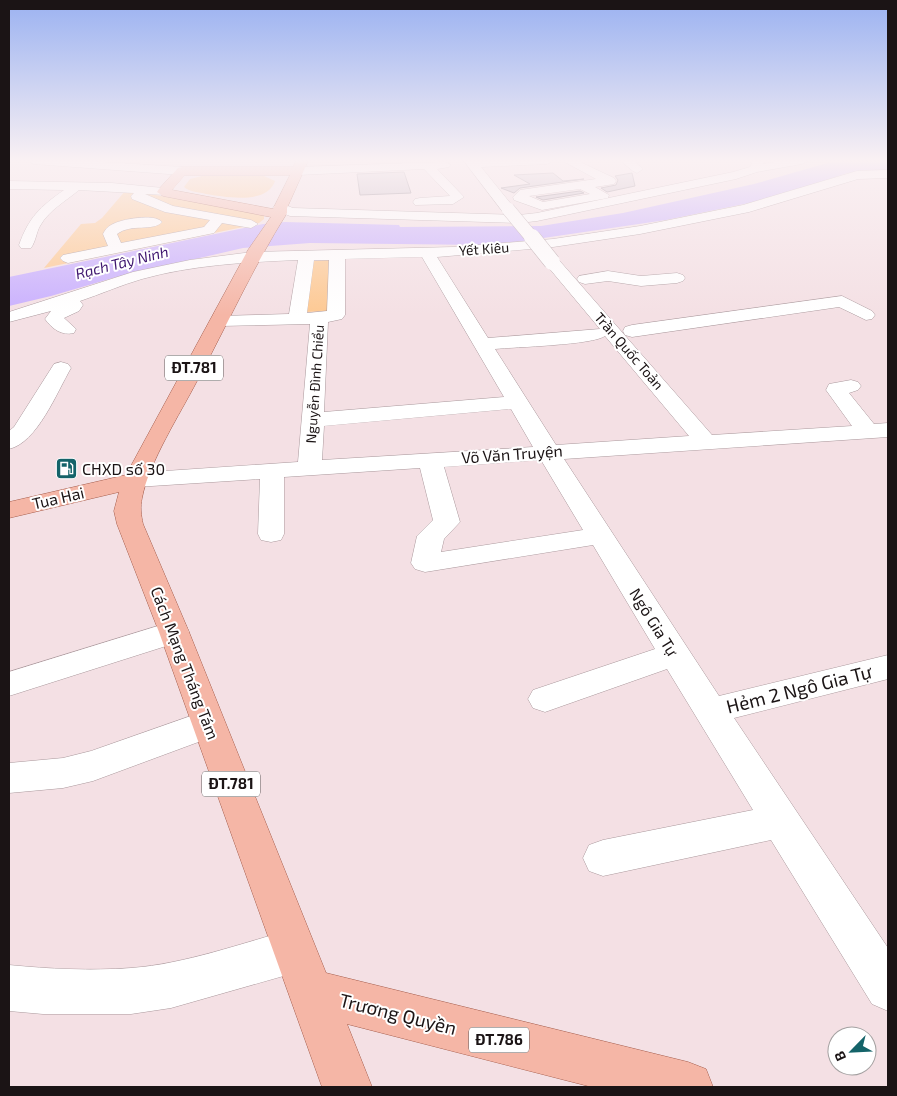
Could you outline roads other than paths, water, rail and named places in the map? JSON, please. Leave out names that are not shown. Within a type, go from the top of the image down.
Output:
[{"type":"main road","name":"ĐT.781","points":[[254,254],[280,212]]},
{"type":"main road","name":"Cách Mạng Tháng Tám","points":[[254,254],[220,321],[143,462],[127,511],[130,524],[174,632],[347,1087]]},
{"type":"main road","name":"Tua Hai","points":[[9,510],[136,480]]},
{"type":"main road","name":"Trương Quyền","points":[[302,971],[688,1087]]},
{"type":"street","points":[[26,245],[33,226],[43,212]]},
{"type":"street","points":[[145,212],[154,218]]},
{"type":"street","points":[[93,233],[111,232],[120,227],[154,218],[166,212]]},
{"type":"street","points":[[188,212],[251,224]]},
{"type":"street","points":[[459,212],[519,219],[553,212]]},
{"type":"street","points":[[511,212],[553,253],[585,279],[624,331]]},
{"type":"street","name":"Yết Kiêu","points":[[9,317],[70,299],[139,275],[193,273],[254,254],[307,255],[427,252],[522,246],[553,253],[640,230],[724,212]]},
{"type":"street","points":[[152,241],[154,218]]},
{"type":"street","points":[[68,258],[209,230],[219,218]]},
{"type":"street","points":[[111,232],[110,234],[116,248]]},
{"type":"street","points":[[522,246],[597,334]]},
{"type":"street","name":"Ngô Gia Tự","points":[[427,252],[546,451],[888,988]]},
{"type":"street","name":"Trần Quốc Toản","points":[[553,253],[624,331],[705,441]]},
{"type":"street","name":"Nguyễn Đình Chiểu","points":[[310,467],[319,318],[336,314],[336,254]]},
{"type":"street","name":"Nguyễn Đình Chiểu","points":[[296,319],[307,255]]},
{"type":"street","points":[[585,279],[608,276],[641,281],[677,278]]},
{"type":"street","points":[[67,329],[54,319],[56,315],[73,307],[74,305],[70,299]]},
{"type":"street","points":[[482,344],[576,337],[842,301],[866,315]]},
{"type":"street","points":[[795,308],[821,323]]},
{"type":"street","points":[[220,321],[319,318]]},
{"type":"street","points":[[9,442],[24,431],[61,368]]},
{"type":"street","points":[[851,386],[836,388],[836,390],[878,431]]},
{"type":"street","points":[[312,420],[517,402]]},
{"type":"street","name":"Võ Văn Truyện","points":[[136,480],[546,451],[878,431]]},
{"type":"street","points":[[430,460],[447,522],[431,536],[425,563],[600,536]]},
{"type":"street","points":[[272,470],[272,534]]},
{"type":"street","points":[[9,684],[174,632]]},
{"type":"street","points":[[545,699],[674,654]]},
{"type":"street","name":"Hẻm 2 Ngô Gia Tự","points":[[710,710],[888,668]]},
{"type":"street","points":[[9,778],[63,773],[92,766],[208,724]]},
{"type":"street","points":[[603,858],[780,821]]},
{"type":"street","points":[[9,988],[43,991],[131,991],[302,971]]},
{"type":"water","name":"Rạch Tây Ninh","points":[[704,212],[666,220],[483,245],[310,243],[243,248],[113,278],[9,306],[9,277],[263,224],[285,222],[399,225],[400,227],[541,226],[623,213]]},
{"type":"place","name":"CHXD số 30","points":[[66,469]]}]
